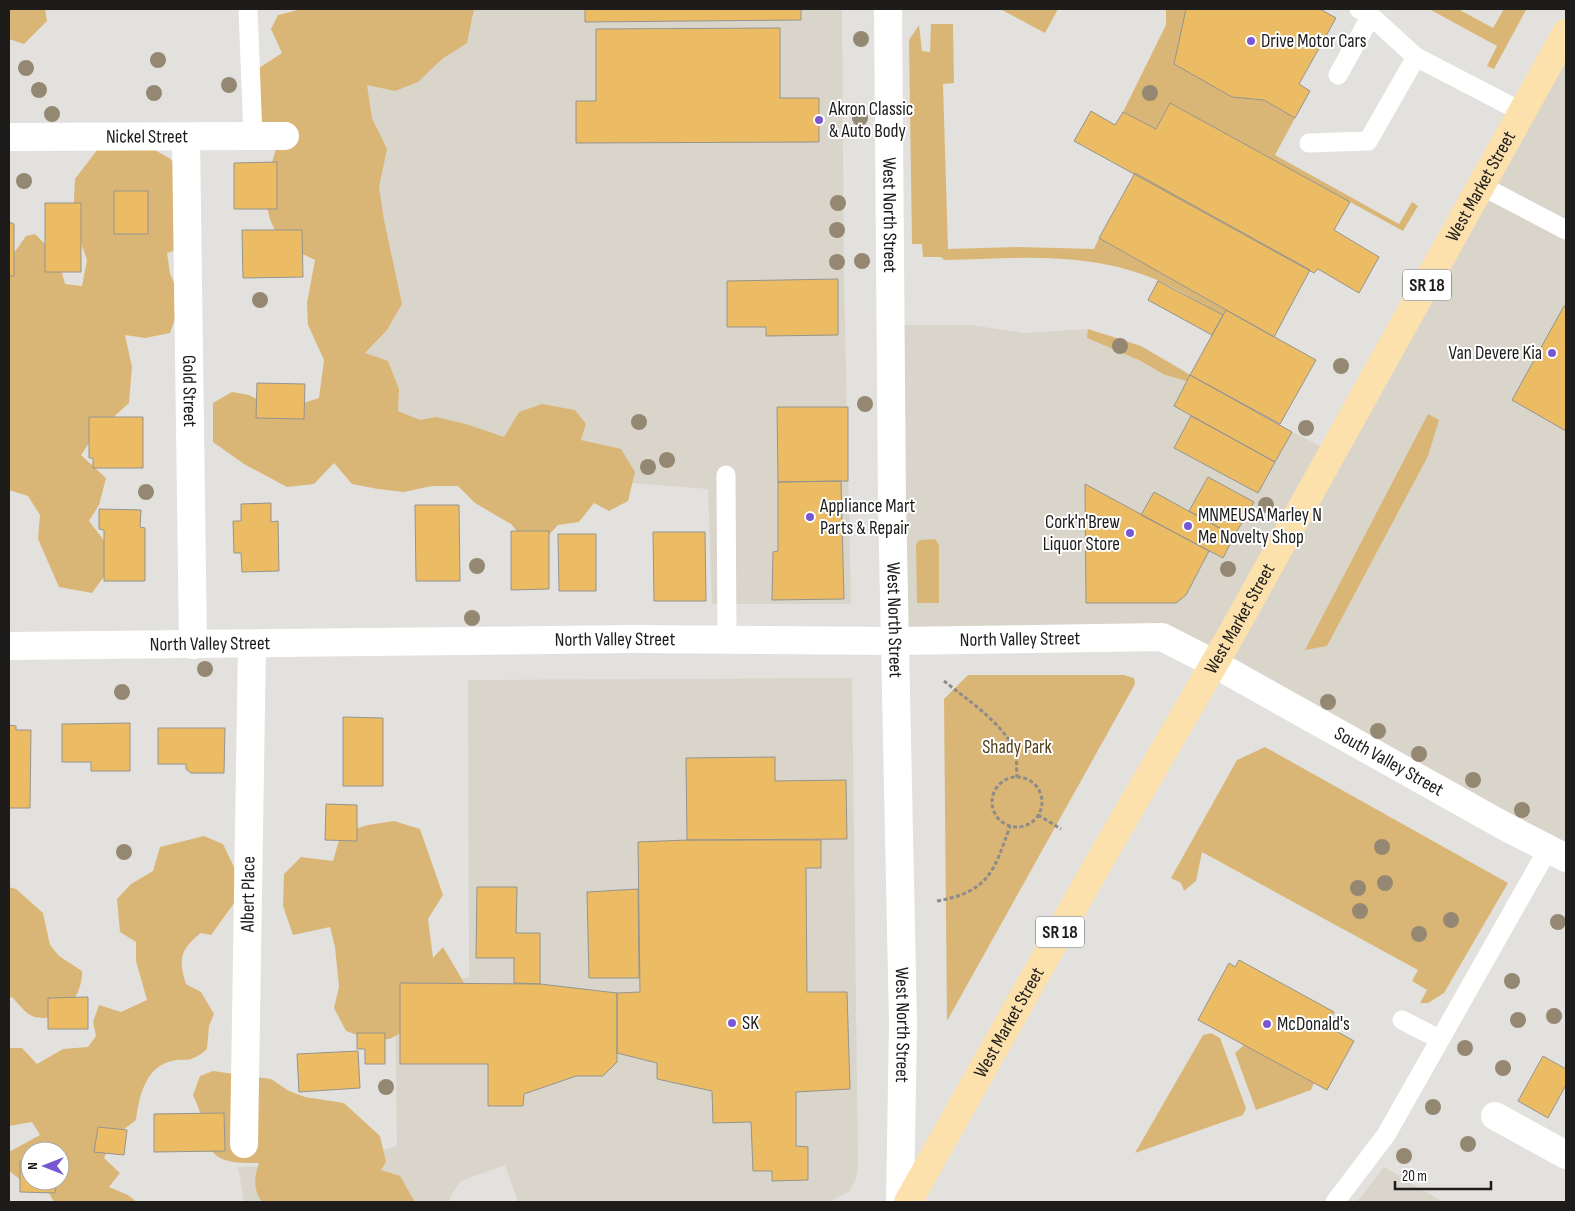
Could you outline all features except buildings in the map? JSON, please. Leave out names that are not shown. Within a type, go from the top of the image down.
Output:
[{"type":"main road","name":"West Market Street","points":[[908,1202],[1094,871],[1214,664],[1566,33]]},
{"type":"street","name":"West North Street","points":[[888,9],[895,641],[903,1024],[900,1202]]},
{"type":"street","name":"Nickel Street","points":[[9,137],[285,136]]},
{"type":"street","name":"Gold Street","points":[[186,137],[193,645]]},
{"type":"street","name":"North Valley Street","points":[[9,646],[727,640],[895,641],[1162,637],[1214,664]]},
{"type":"street","name":"Albert Place","points":[[244,1144],[252,644]]},
{"type":"street","name":"South Valley Street","points":[[1214,664],[1557,853]]},
{"type":"street","points":[[1494,1116],[1566,1155]]},
{"type":"lane","points":[[248,9],[253,137]]},
{"type":"lane","points":[[1338,75],[1365,12],[1416,57],[1522,112]]},
{"type":"lane","points":[[1309,144],[1368,142],[1416,57]]},
{"type":"lane","points":[[1482,186],[1566,230]]},
{"type":"lane","points":[[726,475],[727,640]]},
{"type":"lane","points":[[1335,1202],[1386,1135],[1440,1039],[1557,853]]},
{"type":"lane","points":[[1402,1020],[1440,1039]]},
{"type":"path","points":[[944,681],[965,697],[1004,734],[1015,752],[1017,777]]},
{"type":"path","points":[[1017,777],[1031,782],[1040,793],[1042,801],[1038,815],[1023,827],[1010,826],[996,816],[992,799],[1000,784],[1017,777]]},
{"type":"path","points":[[1038,815],[1061,829]]},
{"type":"path","points":[[937,901],[955,898],[978,887],[989,875],[999,857],[1010,826]]},
{"type":"shaded area","points":[[438,9],[842,9],[844,279],[851,604],[712,604],[708,489],[355,461],[340,23]]},
{"type":"shaded area","points":[[1566,33],[1566,859],[1162,637],[895,641],[891,325],[970,325],[1024,333],[1088,329],[1141,346],[1292,432],[1333,452]]},
{"type":"shaded area","points":[[852,678],[858,1167],[856,1178],[850,1191],[829,1202],[518,1202],[505,1165],[461,1181],[452,1193],[449,1202],[244,1202],[238,1167],[330,1166],[397,1146],[395,978],[469,978],[468,680]]},
{"type":"shaded area","points":[[1384,1167],[1413,1184],[1443,1202],[1357,1202]]},
{"type":"green space","points":[[9,9],[45,9],[47,21],[24,44],[9,39]]},
{"type":"green space","points":[[302,9],[474,9],[467,43],[442,59],[418,82],[395,91],[367,85],[372,118],[387,149],[379,187],[402,304],[387,330],[365,353],[388,361],[399,389],[398,411],[420,420],[436,417],[466,424],[504,437],[519,412],[542,404],[575,410],[586,424],[581,440],[621,449],[635,472],[628,501],[609,511],[594,503],[579,522],[558,525],[542,542],[525,541],[511,524],[475,503],[458,486],[432,486],[404,492],[378,489],[352,484],[334,463],[314,484],[287,487],[244,464],[213,442],[213,403],[232,392],[249,395],[280,410],[319,398],[324,360],[308,325],[307,303],[315,260],[289,246],[275,230],[267,208],[267,184],[276,149],[246,110],[259,68],[282,53],[271,29],[278,15]]},
{"type":"green space","points":[[1000,9],[1058,9],[1045,33]]},
{"type":"green space","points":[[1166,9],[1186,9],[1175,64],[1232,97],[1264,100],[1295,118],[1275,155],[1399,224],[1412,202],[1418,206],[1403,231],[1170,103],[1156,129],[1123,112],[1166,25]]},
{"type":"green space","points":[[1429,9],[1458,9],[1493,28],[1504,9],[1526,10],[1494,69],[1487,66],[1497,46]]},
{"type":"green space","points":[[931,24],[953,24],[954,83],[943,84],[948,249],[1019,247],[1094,249],[1099,238],[1226,310],[1223,315],[1159,281],[1133,271],[1107,265],[1053,258],[944,260],[941,257],[923,257],[922,244],[912,244],[909,40],[919,25],[922,51],[930,52]]},
{"type":"green space","points":[[137,140],[169,158],[182,169],[176,250],[167,253],[170,273],[181,301],[170,333],[145,338],[125,335],[132,367],[129,403],[96,433],[81,455],[106,478],[99,505],[89,521],[109,547],[108,571],[92,593],[59,587],[38,539],[40,515],[28,496],[9,490],[9,260],[26,236],[35,234],[58,257],[65,284],[82,286],[87,260],[73,220],[75,179],[97,150]]},
{"type":"green space","points":[[1088,329],[1141,346],[1190,375],[1187,381],[1165,375],[1141,361],[1087,338]]},
{"type":"green space","points":[[1428,414],[1439,420],[1428,456],[1327,646],[1305,650]]},
{"type":"green space","points":[[935,539],[939,545],[939,603],[917,603],[916,544],[920,540]]},
{"type":"green space","name":"Shady Park","points":[[968,675],[1124,675],[1134,678],[1135,684],[947,1021],[944,699]]},
{"type":"green space","points":[[1265,747],[1508,883],[1444,993],[1428,1003],[1420,1003],[1427,990],[1412,981],[1418,970],[1202,852],[1196,881],[1184,891],[1181,883],[1171,878],[1237,760]]},
{"type":"green space","points":[[394,821],[420,829],[443,895],[428,919],[433,958],[443,947],[470,993],[390,1039],[372,1040],[346,1031],[334,1008],[339,987],[335,947],[330,927],[293,935],[283,906],[284,874],[301,857],[333,861],[341,833],[368,825]]},
{"type":"green space","points":[[204,836],[223,844],[234,867],[237,899],[211,935],[201,933],[189,944],[185,950],[182,962],[183,976],[186,984],[201,992],[214,1014],[209,1026],[207,1049],[191,1059],[174,1060],[153,1071],[144,1086],[136,1120],[115,1136],[104,1158],[120,1173],[109,1187],[128,1195],[137,1202],[54,1202],[48,1191],[70,1191],[70,1141],[29,1141],[40,1135],[32,1122],[9,1126],[9,1048],[22,1048],[37,1064],[63,1049],[88,1047],[96,1036],[93,1022],[99,1005],[121,1012],[147,1000],[136,961],[136,942],[120,932],[117,899],[131,884],[153,871],[160,847]]},
{"type":"green space","points":[[9,887],[16,889],[43,913],[50,945],[59,956],[82,971],[79,990],[74,999],[61,1013],[52,1017],[43,1018],[29,1015],[12,997],[9,998]]},
{"type":"green space","points":[[1211,1033],[1220,1038],[1246,1108],[1243,1115],[1135,1153],[1203,1035]]},
{"type":"green space","points":[[1244,1045],[1314,1083],[1311,1090],[1256,1110],[1235,1053]]},
{"type":"green space","points":[[213,1071],[271,1079],[289,1091],[305,1097],[344,1103],[380,1136],[386,1162],[381,1170],[400,1176],[415,1202],[262,1202],[257,1193],[255,1183],[259,1163],[224,1160],[215,1154],[206,1137],[193,1095],[200,1076]]},
{"type":"green space","points":[[20,1146],[20,1179],[9,1171],[9,1152]]},
{"type":"place","name":"Drive Motor Cars","points":[[1251,41]]},
{"type":"place","name":"Akron Classic & Auto Body","points":[[819,120]]},
{"type":"place","name":"Van Devere Kia","points":[[1552,353]]},
{"type":"place","name":"Appliance Mart Parts & Repair","points":[[810,517]]},
{"type":"place","name":"MNMEUSA Marley N Me Novelty Shop","points":[[1188,526]]},
{"type":"place","name":"Cork'n'Brew Liquor Store","points":[[1130,533]]},
{"type":"place","name":"SK","points":[[732,1023]]},
{"type":"place","name":"McDonald's","points":[[1267,1024]]}]
